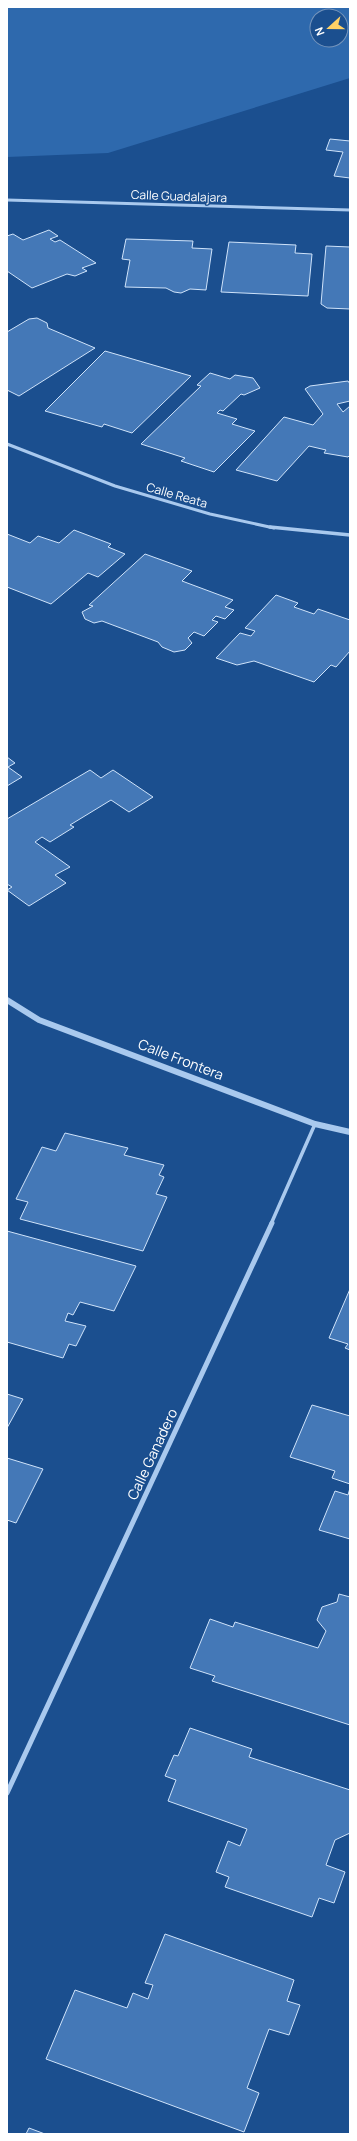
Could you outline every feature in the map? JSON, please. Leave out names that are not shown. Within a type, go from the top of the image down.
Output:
[{"type":"street","name":"Calle Guadalajara","points":[[7,200],[350,210]]},
{"type":"street","name":"Calle Reata","points":[[7,444],[115,486],[210,514],[280,529],[350,535]]},
{"type":"street","name":"Calle Frontera","points":[[7,1000],[39,1020],[315,1124],[350,1132]]},
{"type":"street","name":"Calle Ganadero","points":[[7,1793],[295,1172],[315,1124]]},
{"type":"shaded area","points":[[7,7],[350,7],[350,78],[108,153],[7,157]]},
{"type":"building","points":[[330,139],[350,141],[350,178],[334,176],[343,152],[326,150]]},
{"type":"building","points":[[49,230],[58,236],[50,239],[55,242],[60,240],[96,263],[82,268],[87,271],[75,276],[67,274],[32,288],[7,271],[7,236],[13,234],[23,240]]},
{"type":"building","points":[[126,239],[193,241],[192,248],[212,249],[206,290],[190,289],[181,293],[174,292],[166,288],[125,287],[130,260],[122,259]]},
{"type":"building","points":[[229,242],[296,245],[295,253],[312,254],[308,296],[221,292]]},
{"type":"building","points":[[326,246],[350,247],[350,309],[327,308],[321,304]]},
{"type":"building","points":[[37,318],[47,323],[48,328],[95,348],[19,396],[7,390],[7,332],[29,319]]},
{"type":"building","points":[[105,351],[191,376],[132,433],[104,424],[102,427],[45,411]]},
{"type":"building","points":[[210,373],[230,379],[235,375],[253,378],[260,388],[244,395],[241,394],[223,411],[220,410],[217,413],[237,419],[232,424],[255,431],[214,472],[181,461],[185,458],[141,444],[201,386],[197,385]]},
{"type":"building","points":[[348,381],[350,384],[350,401],[337,404],[343,412],[350,406],[350,455],[348,457],[324,453],[326,450],[309,446],[277,481],[236,470],[284,417],[313,425],[323,414],[305,389],[310,386]]},
{"type":"building","points":[[74,530],[111,544],[108,547],[125,554],[98,577],[88,573],[51,604],[7,587],[7,534],[30,543],[38,536],[59,543]]},
{"type":"building","points":[[145,554],[192,571],[182,581],[233,600],[225,607],[234,610],[225,619],[216,616],[212,620],[218,622],[204,636],[194,632],[188,638],[192,643],[185,650],[174,652],[162,647],[158,642],[102,621],[94,623],[85,619],[82,612],[93,606],[89,605]]},
{"type":"building","points":[[276,595],[298,603],[294,607],[314,614],[318,609],[350,620],[350,651],[336,667],[331,665],[314,682],[254,661],[237,665],[216,658],[240,633],[251,636],[255,631],[245,628]]},
{"type":"building","points":[[7,757],[15,763],[8,767],[22,777],[7,786]]},
{"type":"building","points":[[90,770],[101,778],[113,770],[153,797],[129,812],[111,800],[70,825],[74,827],[50,842],[42,837],[35,842],[70,867],[55,875],[66,883],[29,906],[7,890],[12,887],[7,884],[7,819]]},
{"type":"building","points":[[65,1133],[128,1148],[124,1155],[164,1165],[159,1175],[164,1177],[156,1194],[167,1197],[143,1251],[20,1219],[28,1202],[16,1199],[42,1147],[56,1151]]},
{"type":"building","points":[[7,1231],[136,1266],[114,1311],[80,1302],[73,1315],[68,1313],[65,1321],[86,1326],[76,1346],[69,1344],[63,1358],[7,1342]]},
{"type":"building","points":[[350,1289],[350,1350],[345,1348],[348,1344],[329,1338]]},
{"type":"building","points":[[7,1394],[23,1399],[7,1428]]},
{"type":"building","points":[[312,1405],[350,1416],[350,1484],[332,1478],[335,1471],[290,1457]]},
{"type":"building","points":[[7,1458],[43,1469],[16,1523],[7,1520]]},
{"type":"building","points":[[350,1488],[350,1539],[319,1530],[335,1491],[348,1495]]},
{"type":"building","points":[[339,1594],[350,1597],[350,1725],[212,1681],[215,1676],[190,1668],[210,1619],[233,1627],[235,1622],[318,1648],[326,1631],[317,1620],[322,1607],[337,1602]]},
{"type":"building","points":[[190,1728],[252,1749],[249,1757],[350,1790],[350,1833],[335,1840],[326,1865],[345,1872],[334,1903],[319,1898],[312,1917],[225,1887],[229,1877],[216,1872],[228,1841],[240,1846],[247,1829],[168,1801],[176,1780],[165,1776],[174,1755],[178,1756]]},
{"type":"building","points":[[165,1934],[294,1980],[287,2001],[300,2005],[289,2035],[269,2029],[247,2088],[259,2093],[244,2132],[46,2059],[75,1990],[127,2008],[133,1993],[148,1999],[153,1985],[145,1983]]},
{"type":"building","points":[[29,2128],[45,2134],[26,2134]]}]
